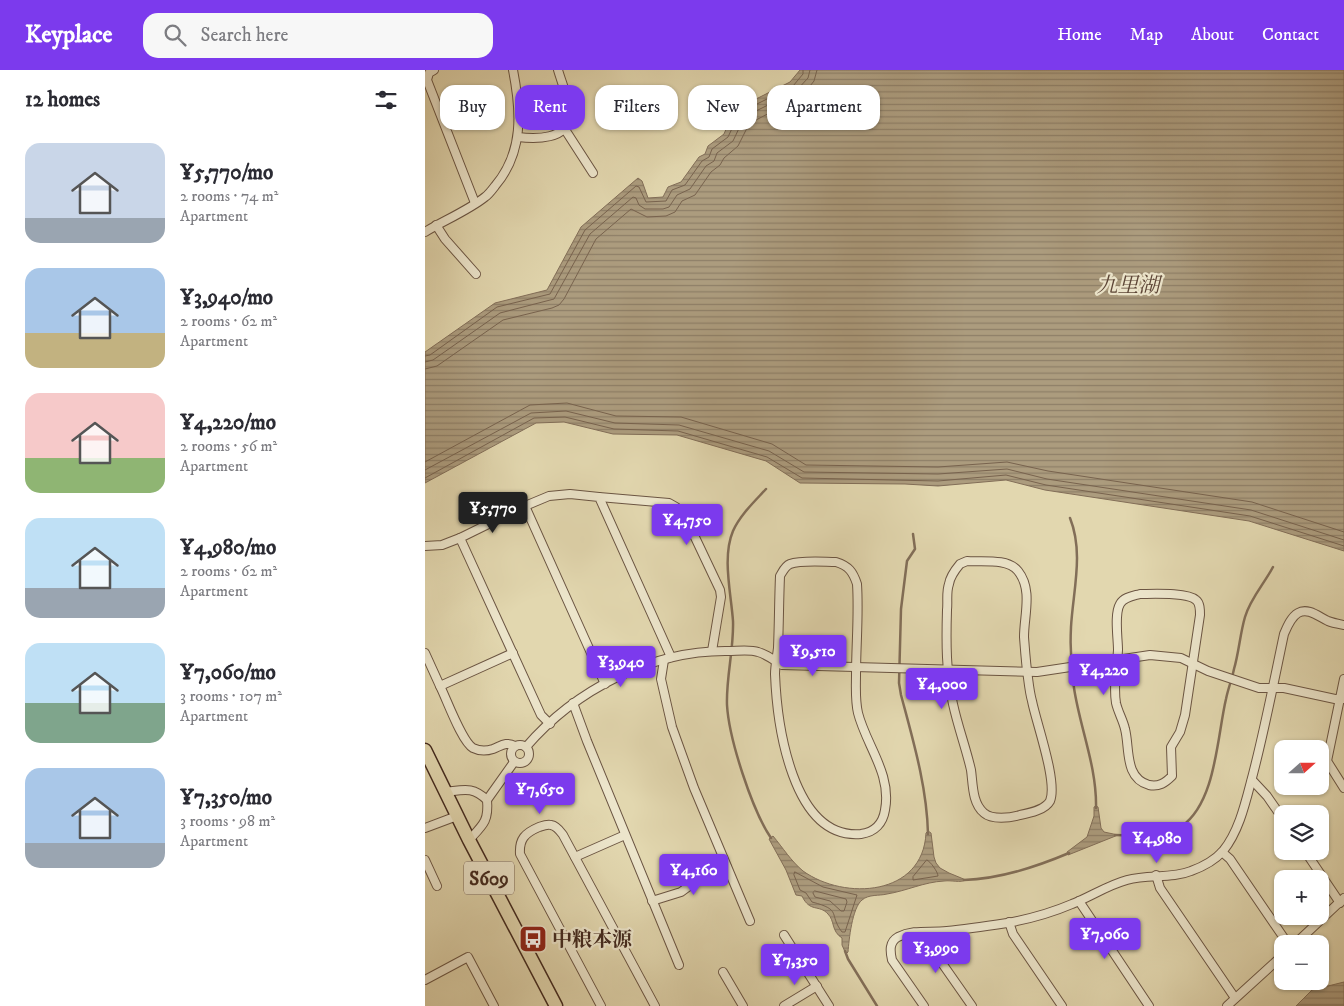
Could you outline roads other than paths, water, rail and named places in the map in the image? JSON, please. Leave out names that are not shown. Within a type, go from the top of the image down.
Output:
[{"type":"main road","name":"S609","points":[[425,750],[469,840],[556,1006]]},
{"type":"street","points":[[434,70],[429,73],[427,80],[475,203]]},
{"type":"street","points":[[425,232],[485,197],[504,176],[513,156],[518,137],[519,117],[513,70]]},
{"type":"street","points":[[558,70],[562,85]]},
{"type":"street","points":[[518,137],[535,139],[562,130]]},
{"type":"street","points":[[565,130],[593,173]]},
{"type":"street","points":[[436,225],[476,274]]},
{"type":"street","points":[[425,546],[442,545],[460,538],[549,496],[570,494],[669,504],[677,507],[684,514],[720,590],[721,597],[712,651]]},
{"type":"street","points":[[599,497],[668,659],[661,678],[672,727],[694,788],[750,921]]},
{"type":"street","points":[[525,506],[605,684]]},
{"type":"street","points":[[460,538],[541,715],[550,724]]},
{"type":"street","points":[[967,561],[997,562],[1010,564],[1017,568],[1026,587],[1025,637],[1027,672],[1052,793],[1049,802],[1042,809],[1020,816],[995,818],[985,814],[978,807],[973,793],[971,770],[958,729],[948,682],[946,639],[948,584],[954,571],[960,564],[967,561]]},
{"type":"street","points":[[836,562],[845,565],[853,572],[857,584],[856,667],[858,713],[883,774],[886,792],[885,810],[881,822],[875,830],[863,834],[849,834],[833,830],[818,818],[805,801],[791,773],[781,732],[775,673],[780,576],[784,568],[789,564],[836,562]]},
{"type":"street","points":[[1140,594],[1187,596],[1195,599],[1199,606],[1200,615],[1193,664],[1185,715],[1171,747],[1172,776],[1166,782],[1156,786],[1146,784],[1137,778],[1131,768],[1125,729],[1116,704],[1117,611],[1120,603],[1129,596],[1140,594]]},
{"type":"street","points":[[924,1006],[892,960],[891,944],[896,938],[916,931],[945,932],[1039,916],[1126,880],[1189,872],[1207,864],[1222,852],[1233,837],[1245,807],[1265,730],[1284,634],[1291,620],[1298,613],[1307,612],[1315,613],[1329,621],[1344,625]]},
{"type":"street","points":[[526,748],[573,703],[619,676],[668,659],[712,651],[758,652],[782,665],[1027,672],[1077,667],[1150,655],[1181,658],[1208,671],[1259,688],[1284,688],[1342,699]]},
{"type":"street","points":[[425,652],[464,739],[472,748],[486,750],[502,744],[521,745],[529,753],[527,760],[519,764],[514,762],[510,754],[515,746]]},
{"type":"street","points":[[441,686],[513,653]]},
{"type":"street","points":[[1344,679],[1342,699],[1327,761],[1344,788]]},
{"type":"street","points":[[573,703],[679,965]]},
{"type":"street","points":[[469,840],[485,823],[488,812],[487,800],[514,762]]},
{"type":"street","points":[[1251,780],[1274,806]]},
{"type":"street","points":[[445,792],[469,789],[487,800]]},
{"type":"street","points":[[425,828],[457,816]]},
{"type":"street","points":[[601,1006],[520,854],[519,846],[523,837],[543,826],[551,825],[557,827],[563,835],[655,1006]]},
{"type":"street","points":[[575,857],[625,835]]},
{"type":"street","points":[[1222,852],[1230,859],[1282,935]]},
{"type":"street","points":[[425,860],[437,886]]},
{"type":"street","points":[[1305,935],[1342,901],[1312,860]]},
{"type":"street","points":[[652,901],[681,892],[700,878],[727,867]]},
{"type":"street","points":[[1156,875],[1160,888],[1235,998]]},
{"type":"street","points":[[1079,901],[1149,1006]]},
{"type":"street","points":[[1009,922],[1013,934],[1062,1006]]},
{"type":"street","points":[[928,932],[930,946],[972,1006]]},
{"type":"street","points":[[784,936],[829,1006]]},
{"type":"street","points":[[425,980],[468,956],[494,1006]]},
{"type":"street","points":[[1227,1006],[1274,963]]},
{"type":"street","points":[[723,972],[743,1006]]},
{"type":"street","points":[[784,1006],[817,986]]},
{"type":"water","name":"九里湖","points":[[800,70],[1344,70],[1344,551],[1249,521],[1045,490],[1006,480],[938,486],[800,483],[766,461],[677,435],[613,434],[564,422],[536,423],[425,483],[425,352],[495,303],[547,290],[581,227],[638,178],[642,181],[648,198],[663,197],[668,187],[681,182],[699,157],[705,154],[708,146],[724,134],[726,130],[757,130],[757,98],[767,94],[767,130],[880,130],[880,85],[784,85],[790,82]]},
{"type":"water","points":[[1094,807],[1098,807],[1101,828],[1104,832],[1118,835],[1068,855],[1067,852],[1087,837],[1094,816]]},
{"type":"water","points":[[928,831],[931,833],[936,863],[940,868],[966,880],[937,882],[865,898],[856,910],[848,952],[846,954],[842,945],[842,938],[836,932],[828,914],[821,909],[811,907],[802,896],[796,895],[786,870],[769,839],[773,836],[803,871],[820,881],[840,887],[860,889],[879,887],[897,881],[911,870],[922,854]]},
{"type":"water","points":[[1344,982],[1344,1006],[1296,1006],[1312,990],[1329,990],[1329,986]]},
{"type":"waterway","points":[[766,489],[740,519],[733,531],[728,552],[733,632],[727,705],[732,736],[749,793],[771,838]]},
{"type":"waterway","points":[[1070,518],[1074,531],[1077,558],[1071,627],[1072,673],[1094,778],[1096,808]]},
{"type":"waterway","points":[[913,534],[915,549],[907,561],[901,609],[899,683],[922,781],[928,834]]},
{"type":"waterway","points":[[1115,835],[1159,835],[1175,830],[1193,815],[1202,801],[1213,768],[1226,699],[1247,610],[1273,567]]},
{"type":"waterway","points":[[964,880],[991,877],[1017,871],[1069,853]]},
{"type":"waterway","points":[[845,951],[877,1006]]},
{"type":"place","name":"中粮本源","points":[[533,939]]}]
